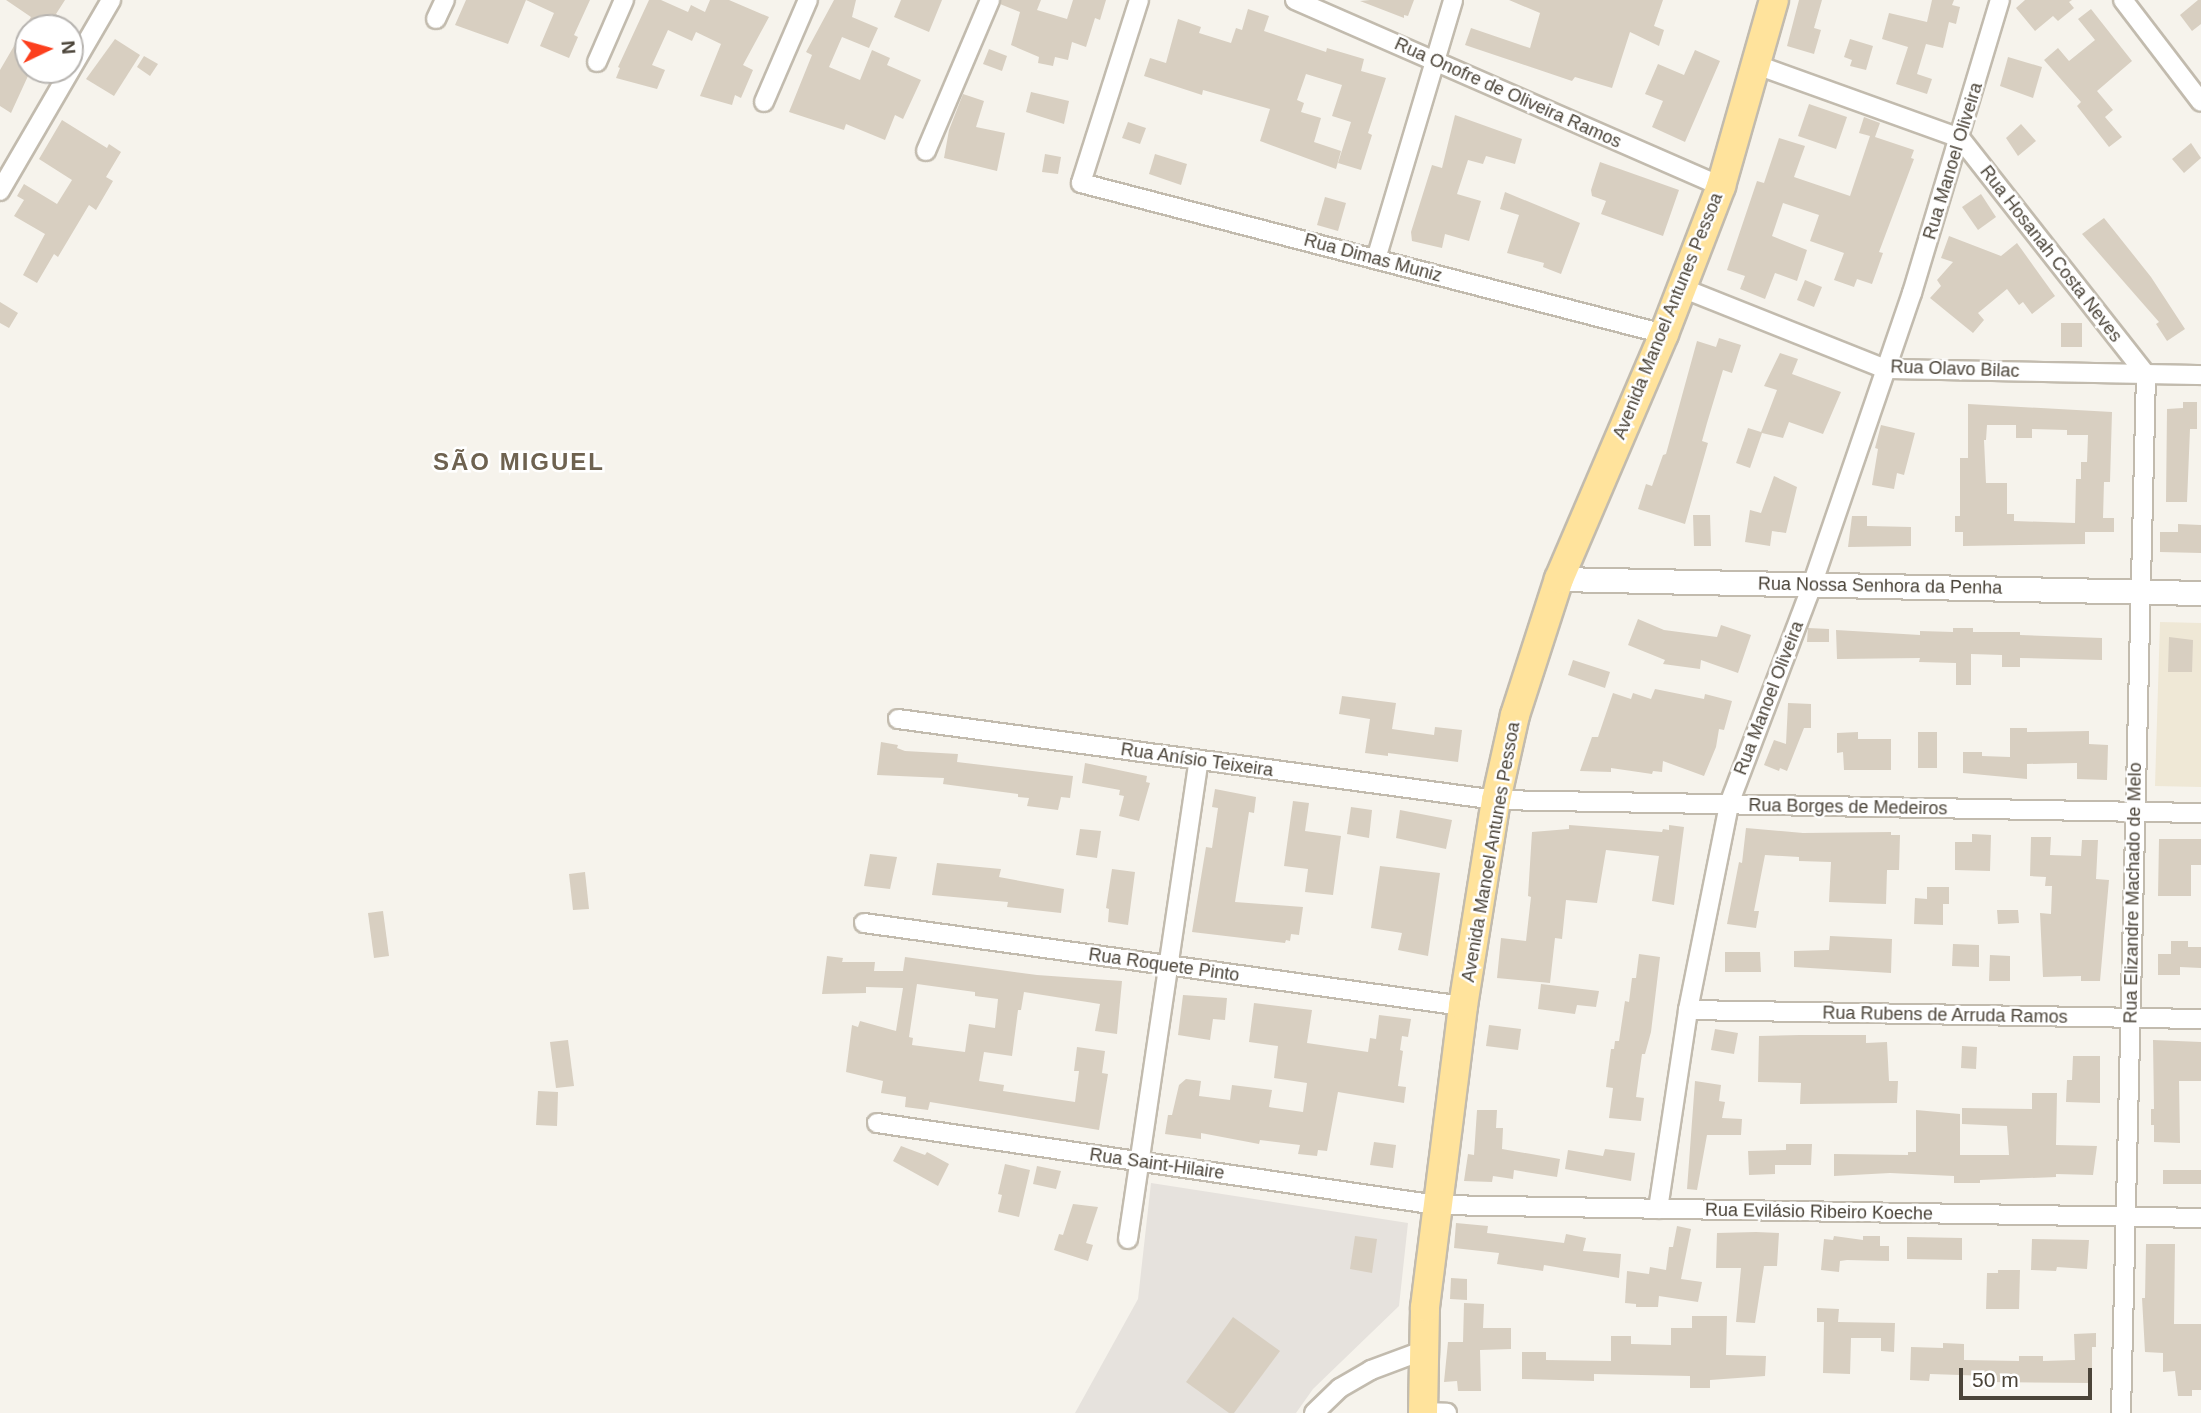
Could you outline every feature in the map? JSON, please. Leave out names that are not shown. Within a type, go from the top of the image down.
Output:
[{"type":"main road","name":"Avenida Manoel Antunes Pessoa","points":[[1423,1413],[1422,1351],[1437,1205],[1463,1006],[1496,800],[1515,715],[1559,579],[1664,334],[1721,186],[1774,0]]},
{"type":"street","points":[[0,191],[111,0]]},
{"type":"street","points":[[436,19],[444,0]]},
{"type":"street","points":[[597,62],[624,0]]},
{"type":"street","points":[[764,102],[808,0]]},
{"type":"street","points":[[926,151],[990,0]]},
{"type":"street","name":"Rua Dimas Muniz","points":[[1139,0],[1081,183],[1664,334]]},
{"type":"street","name":"Rua Onofre de Oliveira Ramos","points":[[1295,0],[1721,186]]},
{"type":"street","points":[[1376,259],[1453,0]]},
{"type":"street","name":"Rua Manoel Oliveira","points":[[1658,1209],[1688,1010],[1728,804],[1812,585],[1886,369],[1960,138],[2000,0]]},
{"type":"street","points":[[2123,0],[2201,102]]},
{"type":"street","points":[[1757,65],[1960,138]]},
{"type":"street","name":"Rua Hosanah Costa Neves","points":[[1960,138],[2146,374]]},
{"type":"street","name":"Rua Olavo Bilac","points":[[1682,288],[1886,369],[2201,375]]},
{"type":"street","name":"Rua Elizandre Machado de Melo","points":[[2121,1413],[2146,374]]},
{"type":"street","name":"Rua Nossa Senhora da Penha","points":[[1559,579],[2201,593]]},
{"type":"street","name":"Rua Anísio Teixeira","points":[[898,719],[1496,800]]},
{"type":"street","points":[[1128,1240],[1199,760]]},
{"type":"street","name":"Rua Borges de Medeiros","points":[[1496,800],[2201,813]]},
{"type":"street","name":"Rua Roquete Pinto","points":[[864,923],[1463,1006]]},
{"type":"street","name":"Rua Rubens de Arruda Ramos","points":[[1688,1010],[2201,1018]]},
{"type":"street","name":"Rua Saint-Hilaire","points":[[877,1123],[1437,1205]]},
{"type":"street","name":"Rua Evilásio Ribeiro Koeche","points":[[1437,1205],[2201,1218]]},
{"type":"street","points":[[1314,1413],[1340,1388],[1371,1370],[1422,1351]]},
{"type":"street","points":[[1423,1413],[1447,1413]]},
{"type":"shaded area","points":[[2160,622],[2201,623],[2201,787],[2155,786]]},
{"type":"shaded area","points":[[1151,1183],[1408,1223],[1399,1306],[1313,1389],[1296,1413],[1075,1413],[1138,1299]]},
{"type":"building","points":[[6,0],[65,0],[56,14],[27,14]]},
{"type":"building","points":[[466,0],[526,0],[508,44],[455,25]]},
{"type":"building","points":[[526,0],[590,0],[574,35],[578,37],[569,58],[540,46],[554,13]]},
{"type":"building","points":[[649,0],[661,0],[688,12],[691,5],[705,12],[710,0],[729,0],[769,17],[743,65],[753,70],[741,98],[735,95],[732,105],[700,96],[721,44],[696,32],[692,41],[668,30],[652,65],[665,70],[657,89],[616,78],[620,68],[618,67]]},
{"type":"building","points":[[834,0],[856,0],[852,17],[878,28],[869,48],[842,37],[829,67],[860,80],[872,50],[890,58],[887,65],[921,80],[903,119],[895,115],[885,140],[846,124],[844,130],[789,112],[812,55],[806,52]]},
{"type":"building","points":[[901,0],[942,0],[929,32],[894,17]]},
{"type":"building","points":[[1001,0],[1041,0],[1037,10],[1067,19],[1073,0],[1106,0],[1100,20],[1095,18],[1086,47],[1072,42],[1068,60],[1055,57],[1053,66],[1038,63],[1039,57],[1011,45],[1020,12],[1000,4]]},
{"type":"building","points":[[1414,0],[1408,16],[1404,15],[1404,18],[1360,1]]},
{"type":"building","points":[[1509,0],[1663,0],[1654,26],[1664,30],[1659,46],[1630,32],[1612,88],[1575,77],[1572,81],[1465,45],[1471,28],[1530,48],[1540,13]]},
{"type":"building","points":[[1799,0],[1822,0],[1814,28],[1821,30],[1814,54],[1787,46]]},
{"type":"building","points":[[1932,0],[1954,0],[1952,5],[1960,7],[1956,24],[1949,22],[1943,48],[1926,44],[1917,74],[1932,79],[1927,94],[1896,84],[1908,47],[1882,39],[1889,13],[1927,22]]},
{"type":"building","points":[[2025,0],[2072,0],[2069,2],[2074,8],[2058,21],[2053,16],[2035,31],[2016,8]]},
{"type":"building","points":[[2201,0],[2201,24],[2192,31],[2180,15]]},
{"type":"building","points":[[1248,9],[1269,16],[1264,31],[1326,52],[1327,48],[1364,59],[1361,71],[1386,78],[1368,133],[1372,135],[1361,170],[1338,163],[1351,122],[1332,116],[1342,85],[1306,74],[1297,100],[1304,103],[1301,112],[1321,118],[1314,142],[1341,151],[1336,169],[1260,141],[1270,109],[1203,90],[1202,95],[1144,76],[1150,58],[1166,63],[1178,19],[1201,27],[1199,33],[1231,43],[1236,28],[1242,30]]},
{"type":"building","points":[[2091,9],[2132,61],[2097,91],[2113,110],[2105,117],[2122,137],[2109,147],[2077,106],[2081,102],[2044,60],[2058,48],[2069,61],[2095,40],[2078,19]]},
{"type":"building","points":[[115,39],[140,55],[114,96],[86,79]]},
{"type":"building","points":[[1850,39],[1873,46],[1866,70],[1850,66],[1852,60],[1844,57]]},
{"type":"building","points":[[14,46],[14,84],[24,84],[11,113],[0,106],[0,70]]},
{"type":"building","points":[[989,49],[1007,56],[1002,71],[983,64]]},
{"type":"building","points":[[1695,50],[1720,61],[1685,142],[1652,127],[1663,101],[1645,94],[1658,64],[1684,75]]},
{"type":"building","points":[[144,56],[158,64],[150,76],[137,67]]},
{"type":"building","points":[[2008,57],[2042,67],[2033,98],[2000,86]]},
{"type":"building","points":[[1031,92],[1069,101],[1064,124],[1026,112]]},
{"type":"building","points":[[963,94],[984,101],[976,127],[1005,133],[997,171],[944,158],[949,130]]},
{"type":"building","points":[[1809,104],[1847,117],[1836,149],[1798,136]]},
{"type":"building","points":[[1455,115],[1522,139],[1515,164],[1486,156],[1483,164],[1468,160],[1457,194],[1481,201],[1469,241],[1445,234],[1442,248],[1412,241],[1411,232],[1432,165],[1442,168]]},
{"type":"building","points":[[1864,117],[1880,123],[1875,137],[1914,150],[1911,158],[1914,159],[1879,252],[1883,253],[1872,284],[1857,279],[1854,287],[1834,280],[1844,253],[1810,241],[1819,215],[1783,203],[1772,236],[1807,250],[1797,281],[1775,273],[1765,299],[1740,289],[1745,276],[1727,270],[1757,181],[1764,183],[1779,138],[1805,146],[1794,177],[1850,196],[1870,136],[1859,133]]},
{"type":"building","points":[[62,120],[107,148],[109,144],[121,152],[106,177],[113,181],[96,210],[89,205],[58,257],[54,254],[37,283],[23,275],[45,234],[14,216],[24,200],[17,196],[24,184],[57,204],[72,180],[39,159]]},
{"type":"building","points":[[1128,122],[1146,128],[1140,144],[1122,138]]},
{"type":"building","points":[[2021,124],[2036,141],[2018,156],[2006,138]]},
{"type":"building","points":[[2191,143],[2201,158],[2184,173],[2172,159]]},
{"type":"building","points":[[1045,154],[1061,157],[1058,174],[1042,172]]},
{"type":"building","points":[[1155,154],[1187,164],[1181,185],[1149,174]]},
{"type":"building","points":[[1600,162],[1679,190],[1663,236],[1601,214],[1606,201],[1592,196],[1591,190]]},
{"type":"building","points":[[1505,192],[1580,223],[1561,274],[1543,267],[1544,263],[1507,253],[1519,215],[1500,209]]},
{"type":"building","points":[[1981,194],[1996,217],[1978,230],[1962,207]]},
{"type":"building","points":[[1325,197],[1346,203],[1338,231],[1317,225]]},
{"type":"building","points":[[2104,218],[2151,277],[2185,329],[2167,341],[2156,324],[2159,322],[2082,234]]},
{"type":"building","points":[[1949,236],[2001,256],[2017,243],[2055,296],[2032,314],[2023,302],[2019,305],[2007,289],[1978,313],[1984,320],[1973,333],[1930,298],[1941,286],[1937,280],[1953,262],[1941,258]]},
{"type":"building","points":[[1805,280],[1822,287],[1814,307],[1797,300]]},
{"type":"building","points":[[0,302],[18,313],[9,328],[0,323]]},
{"type":"building","points":[[2061,323],[2082,323],[2082,347],[2061,347]]},
{"type":"building","points":[[1719,338],[1741,345],[1732,373],[1723,370],[1702,441],[1708,443],[1685,524],[1638,509],[1646,484],[1652,486],[1663,455],[1666,454],[1697,341],[1716,347]]},
{"type":"building","points":[[1780,353],[1798,359],[1792,374],[1841,392],[1823,434],[1789,422],[1783,438],[1762,433],[1750,468],[1736,463],[1748,428],[1761,432],[1777,390],[1764,386]]},
{"type":"building","points":[[2183,402],[2197,402],[2197,429],[2190,429],[2187,502],[2166,502],[2167,409],[2183,408]]},
{"type":"building","points":[[1968,404],[2112,412],[2110,482],[2104,482],[2103,518],[2114,518],[2114,532],[2085,532],[2085,544],[1963,546],[1963,532],[1955,532],[1955,516],[1960,516],[1960,458],[1968,458]],"holes":[[[1987,425],[2016,425],[2016,438],[2032,438],[2032,429],[2067,430],[2067,435],[2088,435],[2087,462],[2081,462],[2081,479],[2076,479],[2075,523],[2014,521],[2014,514],[2007,514],[2007,483],[1986,483],[1984,440]]]},
{"type":"building","points":[[1881,425],[1915,433],[1904,475],[1897,473],[1894,489],[1872,485],[1878,449],[1875,448]]},
{"type":"building","points":[[1774,476],[1797,487],[1786,533],[1772,531],[1770,546],[1745,542],[1750,510],[1761,513]]},
{"type":"building","points":[[1693,515],[1710,515],[1711,546],[1694,546]]},
{"type":"building","points":[[1852,516],[1867,516],[1867,526],[1911,527],[1911,546],[1848,547]]},
{"type":"building","points":[[2178,524],[2201,525],[2201,553],[2160,552],[2160,532],[2178,532]]},
{"type":"building","points":[[1638,619],[1664,630],[1717,637],[1721,625],[1751,635],[1738,673],[1701,660],[1700,669],[1663,664],[1665,660],[1628,645]]},
{"type":"building","points":[[1808,628],[1829,629],[1829,642],[1807,642]]},
{"type":"building","points":[[1953,628],[1973,628],[1973,632],[2020,632],[2020,635],[2102,638],[2102,660],[2020,658],[2020,667],[2002,667],[2002,655],[1971,654],[1971,685],[1956,685],[1956,663],[1919,662],[1920,658],[1837,659],[1836,630],[1920,635],[1920,631],[1953,632]]},
{"type":"building","points":[[2169,637],[2193,640],[2192,672],[2168,672]]},
{"type":"building","points":[[1573,660],[1610,672],[1605,688],[1568,675]]},
{"type":"building","points":[[1655,689],[1704,699],[1705,694],[1732,701],[1724,730],[1719,729],[1716,747],[1704,776],[1663,761],[1662,772],[1653,771],[1652,774],[1611,768],[1611,772],[1580,771],[1592,737],[1598,737],[1613,693],[1631,699],[1633,693],[1651,699]]},
{"type":"building","points":[[1342,696],[1396,703],[1392,729],[1434,735],[1435,727],[1462,730],[1458,762],[1388,753],[1388,756],[1365,753],[1370,719],[1339,714]]},
{"type":"building","points":[[1788,703],[1811,704],[1811,728],[1804,728],[1787,771],[1780,768],[1779,771],[1764,765],[1774,740],[1786,744]]},
{"type":"building","points":[[2010,728],[2027,728],[2027,732],[2089,731],[2089,744],[2108,745],[2107,780],[2077,779],[2077,763],[2027,764],[2027,779],[1963,773],[1963,752],[2010,757]]},
{"type":"building","points":[[1858,732],[1858,739],[1891,739],[1891,770],[1844,770],[1843,752],[1837,753],[1837,733]]},
{"type":"building","points":[[1918,732],[1937,732],[1937,768],[1918,768]]},
{"type":"building","points":[[881,742],[898,745],[897,748],[905,751],[958,754],[957,762],[1073,776],[1070,798],[1061,797],[1058,810],[1027,806],[1029,798],[1018,797],[1018,794],[943,784],[944,778],[877,775]]},
{"type":"building","points":[[1085,763],[1147,776],[1146,782],[1150,783],[1139,821],[1119,816],[1124,796],[1119,795],[1120,790],[1082,783]]},
{"type":"building","points":[[1215,789],[1256,797],[1254,813],[1249,812],[1235,902],[1303,907],[1299,935],[1291,934],[1290,941],[1286,940],[1285,943],[1192,932],[1206,847],[1212,848],[1218,808],[1212,807]]},
{"type":"building","points":[[1293,801],[1309,803],[1305,831],[1341,836],[1333,895],[1305,892],[1308,869],[1284,866]]},
{"type":"building","points":[[1351,807],[1372,810],[1369,838],[1347,834]]},
{"type":"building","points":[[1400,810],[1452,820],[1446,849],[1396,838]]},
{"type":"building","points":[[1569,825],[1662,832],[1663,829],[1669,830],[1669,825],[1684,827],[1674,905],[1652,901],[1659,856],[1606,850],[1597,903],[1566,900],[1562,939],[1555,938],[1550,983],[1497,978],[1501,938],[1526,941],[1531,897],[1528,896],[1532,832],[1569,829]]},
{"type":"building","points":[[1746,828],[1803,833],[1891,832],[1891,835],[1900,835],[1899,870],[1887,870],[1886,904],[1829,902],[1831,862],[1799,861],[1799,857],[1765,855],[1754,911],[1759,911],[1756,928],[1727,924],[1739,862],[1742,863]]},
{"type":"building","points":[[1080,829],[1101,831],[1097,858],[1076,855]]},
{"type":"building","points":[[1972,834],[1991,835],[1990,871],[1955,870],[1955,842],[1972,842]]},
{"type":"building","points":[[2031,837],[2051,837],[2050,855],[2081,856],[2082,840],[2098,840],[2096,879],[2109,880],[2100,981],[2081,981],[2081,976],[2043,977],[2040,913],[2051,914],[2052,886],[2045,886],[2046,877],[2030,876]]},
{"type":"building","points":[[2159,839],[2201,839],[2201,865],[2191,865],[2191,896],[2158,896]]},
{"type":"building","points":[[870,854],[897,857],[890,889],[864,886]]},
{"type":"building","points":[[937,863],[1001,869],[999,877],[1064,889],[1061,913],[1007,907],[1008,902],[932,895]]},
{"type":"building","points":[[1380,866],[1440,873],[1428,956],[1398,950],[1402,933],[1371,928]]},
{"type":"building","points":[[1112,869],[1135,872],[1128,925],[1108,922],[1109,909],[1106,908]]},
{"type":"building","points":[[585,872],[589,909],[573,910],[569,874]]},
{"type":"building","points":[[1927,887],[1949,887],[1949,904],[1943,904],[1943,925],[1914,924],[1915,898],[1927,899]]},
{"type":"building","points":[[1997,910],[2018,910],[2019,923],[1998,924]]},
{"type":"building","points":[[383,911],[389,956],[374,958],[368,913]]},
{"type":"building","points":[[1830,936],[1892,939],[1891,973],[1794,967],[1794,951],[1829,950]]},
{"type":"building","points":[[2171,941],[2188,941],[2188,947],[2201,947],[2201,968],[2180,967],[2180,975],[2158,975],[2158,954],[2171,954]]},
{"type":"building","points":[[1953,944],[1979,945],[1979,967],[1952,966]]},
{"type":"building","points":[[1725,952],[1760,952],[1761,972],[1725,972]]},
{"type":"building","points":[[1639,954],[1660,957],[1651,1032],[1645,1054],[1642,1054],[1636,1097],[1644,1098],[1641,1121],[1609,1118],[1613,1088],[1606,1087],[1611,1049],[1614,1049],[1615,1041],[1619,1041],[1625,1001],[1629,1002]]},
{"type":"building","points":[[1990,955],[2010,956],[2010,981],[1989,981]]},
{"type":"building","points":[[827,956],[843,958],[842,962],[875,962],[874,971],[903,971],[905,957],[1037,975],[1122,981],[1117,1034],[1095,1031],[1100,1004],[1024,992],[1021,1010],[1018,1010],[1012,1056],[984,1052],[979,1081],[1004,1085],[1003,1091],[1075,1102],[1079,1071],[1074,1071],[1077,1047],[1105,1051],[1102,1073],[1108,1074],[1099,1130],[930,1102],[928,1110],[905,1107],[906,1097],[881,1093],[883,1081],[846,1072],[852,1025],[858,1027],[860,1021],[896,1031],[903,988],[866,987],[866,993],[822,994]],"holes":[[[917,984],[975,992],[975,996],[998,999],[995,1028],[969,1024],[965,1052],[912,1045],[913,1038],[909,1037]]]},
{"type":"building","points":[[1541,984],[1599,991],[1596,1007],[1577,1005],[1575,1014],[1538,1009]]},
{"type":"building","points":[[1183,995],[1227,998],[1225,1020],[1213,1019],[1210,1040],[1178,1035]]},
{"type":"building","points":[[1254,1003],[1312,1010],[1307,1043],[1368,1052],[1370,1038],[1376,1039],[1379,1015],[1411,1019],[1408,1037],[1402,1036],[1400,1050],[1403,1051],[1398,1086],[1406,1087],[1404,1103],[1338,1092],[1327,1151],[1318,1150],[1317,1156],[1298,1154],[1300,1145],[1260,1140],[1259,1144],[1201,1133],[1201,1139],[1165,1134],[1168,1115],[1172,1115],[1179,1085],[1186,1079],[1201,1081],[1199,1096],[1230,1100],[1232,1085],[1272,1090],[1269,1107],[1303,1112],[1307,1083],[1274,1078],[1278,1046],[1249,1042]]},
{"type":"building","points":[[1489,1025],[1521,1029],[1518,1050],[1486,1046]]},
{"type":"building","points":[[1715,1029],[1738,1033],[1734,1054],[1711,1050]]},
{"type":"building","points":[[1866,1035],[1866,1043],[1887,1042],[1889,1081],[1898,1081],[1897,1103],[1800,1104],[1801,1083],[1758,1082],[1759,1036]]},
{"type":"building","points":[[568,1040],[574,1086],[556,1088],[550,1042]]},
{"type":"building","points":[[2153,1040],[2201,1042],[2201,1081],[2179,1081],[2180,1143],[2154,1142],[2154,1125],[2151,1125],[2151,1109],[2154,1109]]},
{"type":"building","points":[[1962,1046],[1977,1047],[1976,1069],[1961,1068]]},
{"type":"building","points":[[2073,1056],[2100,1056],[2100,1103],[2066,1102],[2067,1080],[2072,1080]]},
{"type":"building","points":[[1695,1081],[1721,1085],[1719,1101],[1725,1102],[1722,1118],[1742,1119],[1741,1135],[1707,1135],[1697,1190],[1687,1189]]},
{"type":"building","points":[[538,1091],[558,1092],[557,1126],[536,1125]]},
{"type":"building","points":[[2032,1093],[2057,1093],[2056,1145],[2097,1146],[2093,1175],[2056,1174],[2056,1177],[1980,1180],[1980,1183],[1954,1183],[1954,1176],[1890,1173],[1834,1176],[1834,1154],[1908,1155],[1908,1152],[1916,1152],[1916,1110],[1960,1114],[1960,1155],[2009,1155],[2007,1126],[1962,1124],[1962,1108],[2032,1109]]},
{"type":"building","points":[[1477,1110],[1497,1110],[1496,1128],[1503,1128],[1502,1149],[1560,1159],[1557,1177],[1514,1170],[1513,1179],[1493,1176],[1492,1182],[1464,1181],[1468,1154],[1474,1155]]},
{"type":"building","points":[[1374,1142],[1396,1145],[1393,1168],[1370,1165]]},
{"type":"building","points":[[1786,1144],[1812,1144],[1811,1165],[1775,1165],[1775,1174],[1749,1175],[1748,1151],[1786,1150]]},
{"type":"building","points":[[901,1146],[925,1155],[927,1152],[949,1164],[938,1186],[893,1161]]},
{"type":"building","points":[[1605,1149],[1635,1153],[1631,1181],[1565,1169],[1568,1150],[1603,1156]]},
{"type":"building","points":[[1005,1164],[1030,1170],[1019,1217],[998,1212],[1002,1195],[998,1194]]},
{"type":"building","points":[[1037,1166],[1061,1171],[1056,1189],[1033,1184]]},
{"type":"building","points":[[2163,1170],[2201,1170],[2201,1184],[2163,1184]]},
{"type":"building","points":[[1073,1204],[1098,1207],[1086,1243],[1093,1245],[1088,1261],[1054,1250],[1059,1234],[1063,1235]]},
{"type":"building","points":[[1456,1223],[1488,1226],[1487,1233],[1564,1243],[1566,1234],[1586,1238],[1583,1251],[1621,1254],[1619,1278],[1544,1265],[1543,1271],[1497,1264],[1499,1253],[1454,1248]]},
{"type":"building","points":[[1677,1226],[1691,1229],[1681,1279],[1702,1282],[1698,1302],[1659,1296],[1658,1307],[1636,1307],[1636,1304],[1625,1303],[1627,1271],[1649,1274],[1650,1267],[1666,1270],[1669,1247],[1673,1247]]},
{"type":"building","points":[[1717,1233],[1779,1233],[1777,1266],[1764,1266],[1755,1323],[1736,1322],[1741,1268],[1716,1268]]},
{"type":"building","points":[[1355,1236],[1377,1239],[1372,1273],[1350,1269]]},
{"type":"building","points":[[1834,1236],[1863,1240],[1863,1236],[1880,1236],[1880,1246],[1889,1246],[1889,1261],[1847,1260],[1840,1261],[1839,1272],[1821,1270],[1824,1239],[1833,1240]]},
{"type":"building","points":[[1907,1237],[1962,1238],[1962,1260],[1907,1259]]},
{"type":"building","points":[[2032,1239],[2089,1240],[2087,1269],[2057,1267],[2056,1271],[2031,1270]]},
{"type":"building","points":[[2146,1244],[2175,1244],[2174,1324],[2201,1324],[2201,1390],[2192,1390],[2192,1396],[2178,1396],[2175,1371],[2163,1372],[2163,1353],[2145,1352],[2142,1298],[2145,1298]]},
{"type":"building","points":[[1998,1270],[2020,1270],[2019,1309],[1986,1309],[1987,1273],[1998,1273]]},
{"type":"building","points":[[1451,1278],[1467,1279],[1467,1300],[1450,1299]]},
{"type":"building","points":[[1464,1303],[1484,1304],[1483,1328],[1511,1328],[1511,1349],[1480,1350],[1481,1391],[1458,1391],[1457,1381],[1444,1382],[1448,1342],[1463,1342]]},
{"type":"building","points":[[1817,1308],[1839,1309],[1838,1322],[1895,1323],[1894,1352],[1881,1351],[1881,1338],[1851,1338],[1850,1374],[1823,1373],[1824,1322],[1817,1322]]},
{"type":"building","points":[[1692,1316],[1727,1316],[1726,1355],[1766,1356],[1765,1376],[1710,1380],[1710,1388],[1690,1388],[1690,1376],[1594,1374],[1594,1381],[1522,1379],[1522,1352],[1546,1352],[1546,1360],[1611,1361],[1611,1336],[1631,1336],[1631,1344],[1671,1345],[1671,1328],[1692,1328]]},
{"type":"building","points":[[1233,1317],[1280,1351],[1234,1413],[1229,1413],[1186,1382]]},
{"type":"building","points":[[2096,1333],[2096,1347],[2092,1347],[2092,1383],[1990,1382],[1990,1376],[1930,1374],[1929,1381],[1910,1380],[1911,1347],[1943,1348],[1943,1343],[1964,1344],[1964,1360],[2019,1361],[2019,1356],[2043,1356],[2043,1361],[2075,1360],[2074,1334]]},
{"type":"district","name":"SÃO MIGUEL","points":[[519,462]]}]
